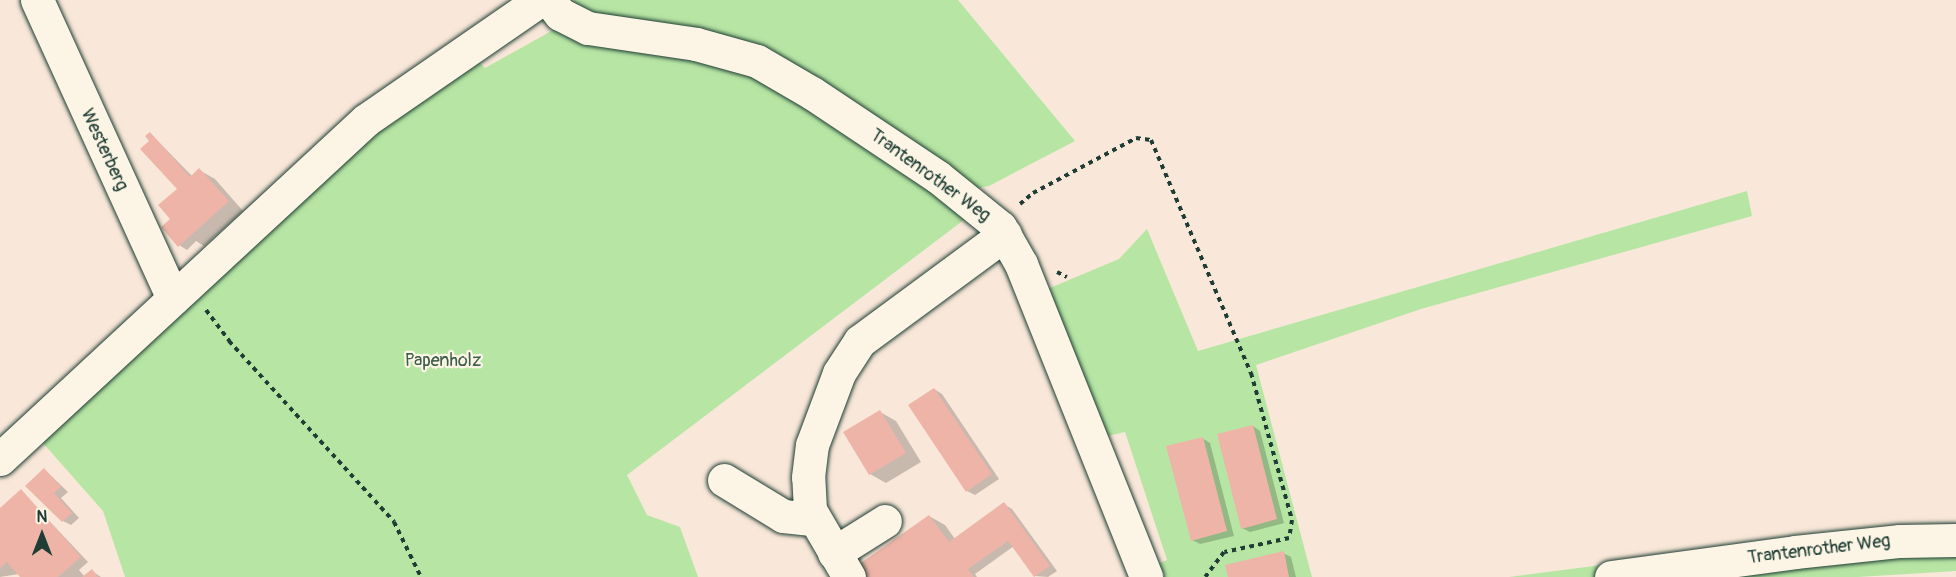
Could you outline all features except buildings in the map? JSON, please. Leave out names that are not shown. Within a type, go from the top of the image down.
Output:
[{"type":"street","name":"Westerberg","points":[[37,0],[180,292]]},
{"type":"street","points":[[0,459],[366,120],[540,0]]},
{"type":"street","name":"Trantenrother Weg","points":[[549,0],[560,14],[588,28],[696,44],[757,61],[812,93],[938,177],[1005,234],[1021,264],[1146,577]]},
{"type":"street","points":[[885,521],[842,565],[814,519],[808,477],[812,444],[839,373],[860,341],[1005,234]]},
{"type":"street","points":[[724,480],[783,516],[814,519]]},
{"type":"street","name":"Trantenrother Weg","points":[[1611,577],[1795,552],[1900,541],[1956,540]]},
{"type":"path","points":[[1005,234],[1013,210],[1032,194],[1136,138],[1151,140],[1251,373],[1292,520],[1289,538],[1224,552],[1205,577]]},
{"type":"path","points":[[180,292],[229,341],[394,522],[421,577]]},
{"type":"green space","points":[[574,0],[958,0],[1075,141],[989,186],[968,190],[817,89],[630,28],[575,5]]},
{"type":"green space","name":"Papenholz","points":[[555,29],[743,63],[973,213],[627,475],[647,515],[680,527],[698,577],[125,577],[103,511],[42,442],[369,135],[475,58],[485,68]]},
{"type":"green space","points":[[1747,191],[1752,216],[1421,309],[1256,365],[1312,577],[1155,577],[1150,567],[1167,560],[1125,432],[1099,438],[1045,290],[1119,259],[1147,229],[1198,351]]},
{"type":"green space","points":[[1888,528],[1956,528],[1956,571],[1858,577],[1509,577]]}]
